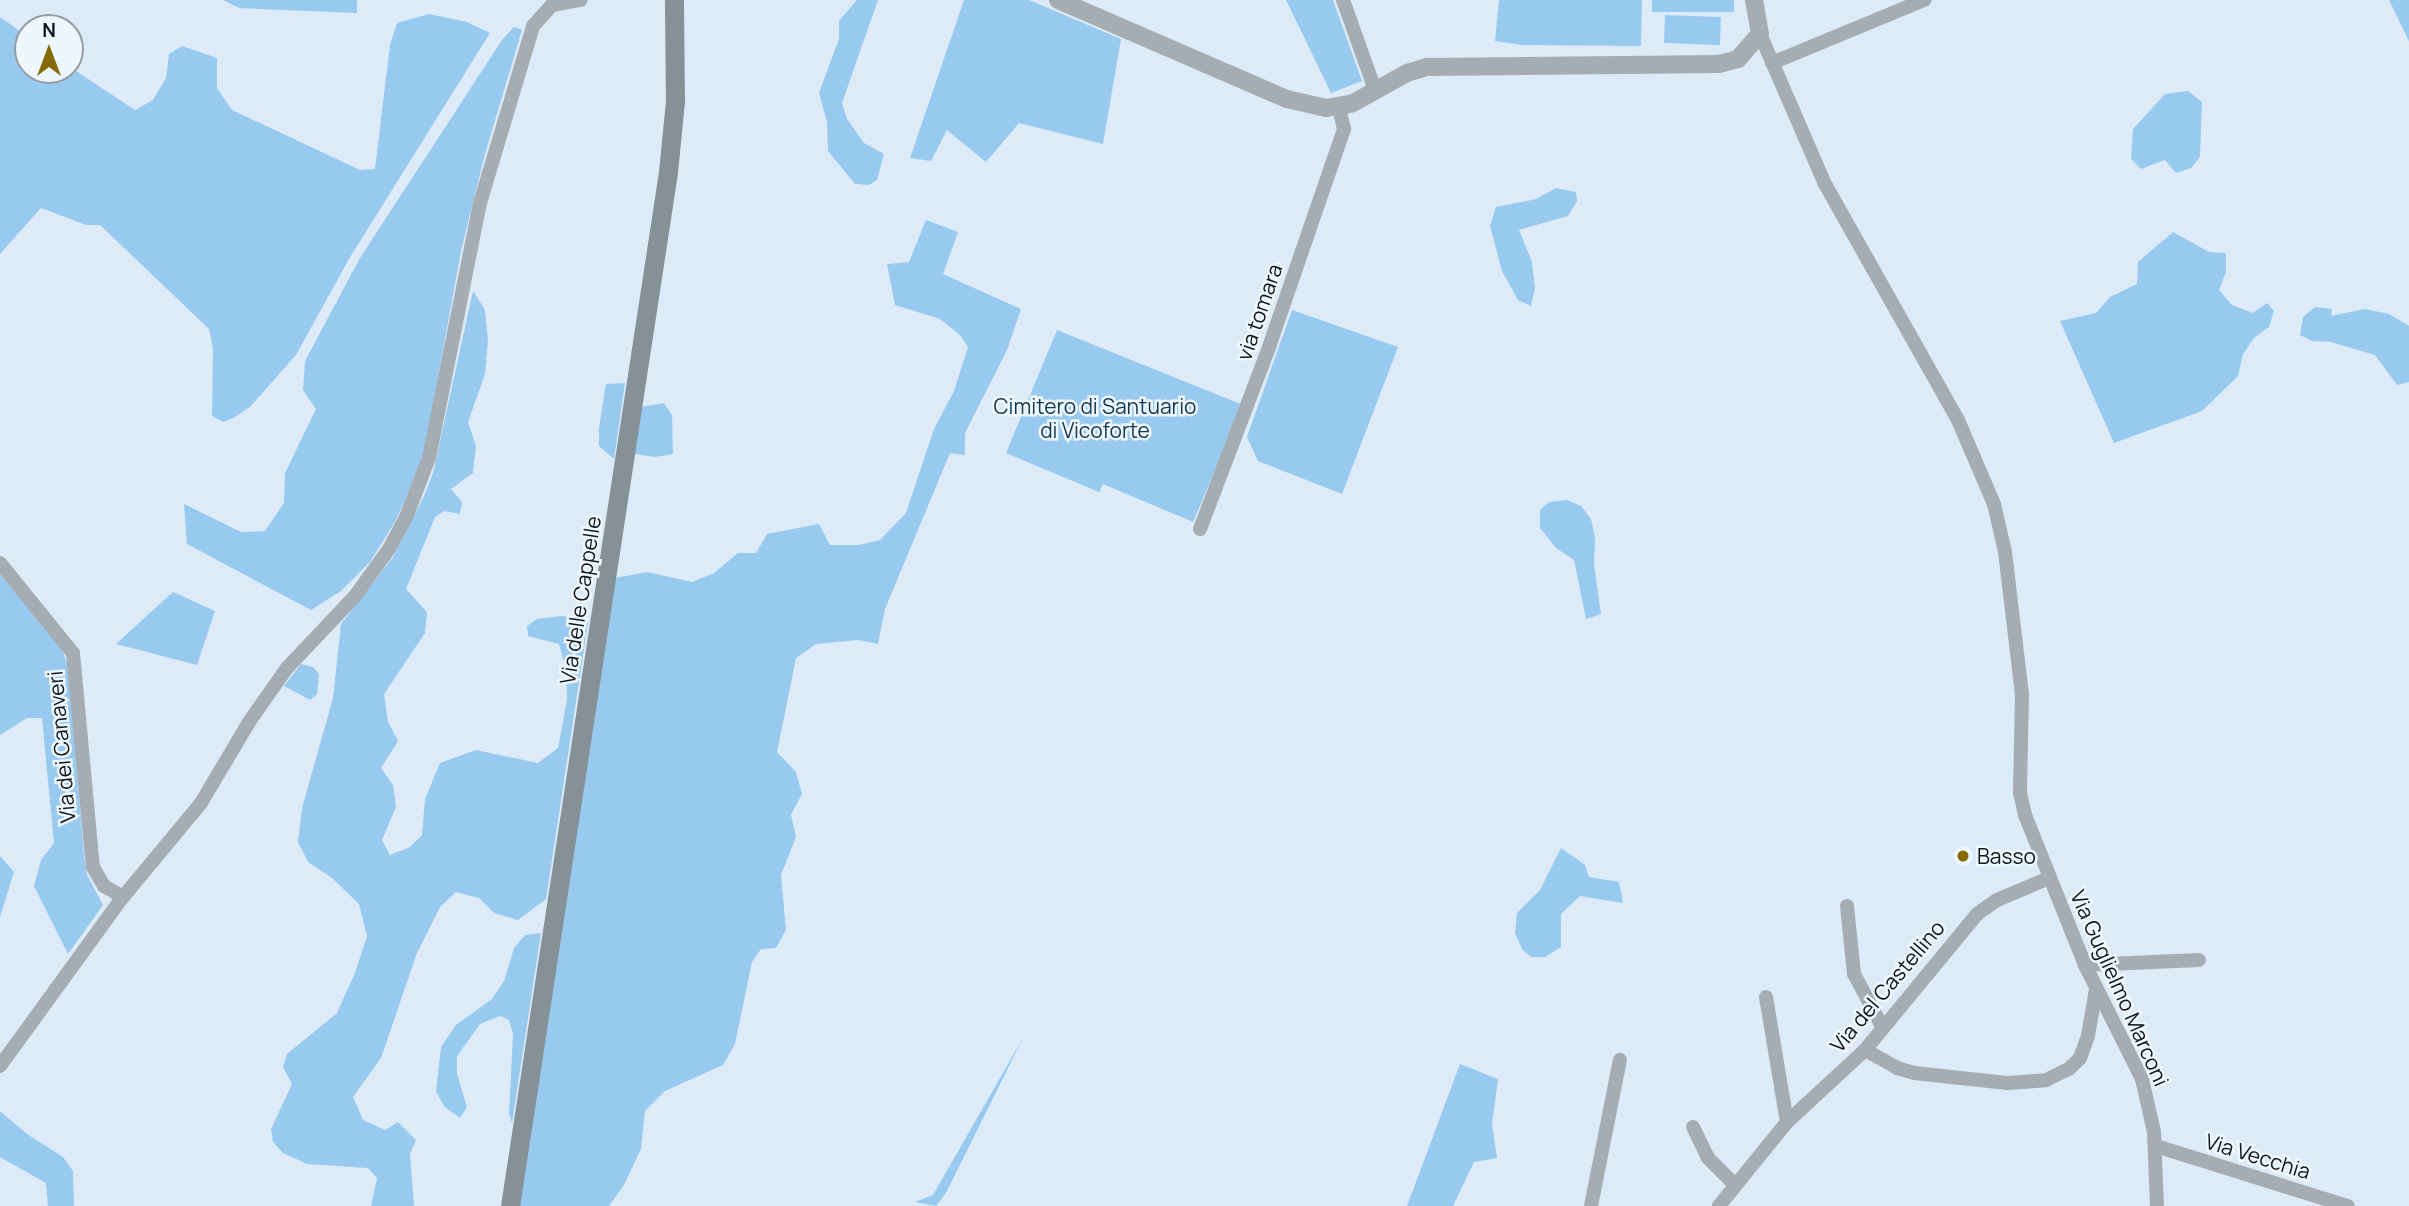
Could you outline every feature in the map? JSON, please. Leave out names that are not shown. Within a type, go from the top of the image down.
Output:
[{"type":"main road","name":"Via delle Cappelle","points":[[510,1206],[668,172],[675,87],[674,0]]},
{"type":"street","points":[[0,1066],[123,897],[201,803],[249,722],[287,668],[380,564],[407,515],[429,458],[480,203],[533,26],[552,5],[581,0]]},
{"type":"street","points":[[1058,0],[1313,108],[1339,107],[1408,73],[1427,67],[1710,65],[1738,58],[1760,34],[1754,0]]},
{"type":"street","points":[[1343,0],[1376,90]]},
{"type":"street","points":[[1772,63],[1924,0]]},
{"type":"street","name":"Via Guglielmo Marconi","points":[[1760,34],[1825,184],[1958,420],[1994,504],[2005,552],[2022,694],[2020,793],[2047,875],[2085,965],[2142,1079],[2156,1146],[2157,1206]]},
{"type":"street","name":"via tomara","points":[[1200,528],[1269,347],[1344,128],[1339,107]]},
{"type":"street","name":"Via dei Canaveri","points":[[0,563],[73,653],[93,867],[104,886],[123,897]]},
{"type":"street","name":"Via del Castellino","points":[[1719,1206],[1787,1122],[1865,1050],[1977,914],[1997,900],[2047,875]]},
{"type":"street","points":[[1847,906],[1854,974],[1883,1028]]},
{"type":"street","points":[[2085,965],[2199,960]]},
{"type":"street","points":[[1865,1050],[1898,1068],[1914,1073],[2007,1083],[2046,1080],[2069,1069],[2080,1058],[2088,1036],[2096,989]]},
{"type":"street","points":[[1766,997],[1787,1122]]},
{"type":"street","points":[[1591,1206],[1620,1060]]},
{"type":"street","points":[[1693,1127],[1708,1158],[1735,1185]]},
{"type":"street","name":"Via Vecchia","points":[[2156,1146],[2348,1206]]},
{"type":"green space","points":[[223,0],[357,0],[357,13],[239,8]]},
{"type":"green space","points":[[857,0],[878,0],[842,103],[847,119],[864,143],[884,154],[877,180],[869,185],[855,184],[828,151],[827,122],[819,93],[839,39],[839,21]]},
{"type":"green space","points":[[964,0],[1029,0],[1121,39],[1103,144],[1019,123],[986,162],[947,130],[931,161],[910,158]]},
{"type":"green space","points":[[1286,0],[1333,0],[1362,81],[1331,93]]},
{"type":"green space","points":[[1499,0],[1642,0],[1641,46],[1522,45],[1495,41]]},
{"type":"green space","points":[[1652,0],[1734,0],[1734,12],[1652,12]]},
{"type":"green space","points":[[2389,0],[2409,0],[2409,41]]},
{"type":"green space","points":[[429,14],[467,22],[490,33],[349,259],[296,355],[250,407],[233,418],[223,422],[212,416],[213,348],[209,329],[100,225],[86,225],[41,208],[0,254],[0,17],[14,27],[14,84],[84,84],[84,76],[135,110],[153,100],[166,78],[169,54],[182,46],[217,58],[217,88],[232,110],[360,170],[375,169],[390,45],[397,23]]},
{"type":"green space","points":[[1665,15],[1721,17],[1720,45],[1664,43]]},
{"type":"green space","points":[[514,27],[522,30],[485,154],[461,251],[427,438],[417,475],[396,520],[370,562],[341,591],[311,610],[187,544],[184,504],[241,532],[265,531],[284,503],[285,473],[316,409],[303,390],[305,361],[360,258],[502,40]]},
{"type":"green space","points":[[2188,91],[2202,102],[2200,157],[2191,168],[2176,173],[2165,160],[2141,169],[2131,159],[2133,129],[2165,94]]},
{"type":"green space","points":[[1556,188],[1576,192],[1577,201],[1568,216],[1519,230],[1532,262],[1535,288],[1531,306],[1518,300],[1502,271],[1490,226],[1496,207],[1536,199]]},
{"type":"green space","points":[[926,220],[958,232],[943,274],[1021,309],[1007,350],[965,433],[965,455],[950,453],[885,609],[878,644],[858,640],[816,644],[796,658],[777,752],[796,772],[802,794],[791,815],[796,837],[781,875],[786,930],[776,948],[761,949],[752,962],[735,1044],[723,1065],[665,1091],[645,1111],[641,1149],[624,1185],[609,1206],[519,1206],[615,578],[647,572],[692,582],[714,573],[738,553],[756,553],[767,534],[819,524],[830,545],[859,545],[880,540],[906,513],[934,429],[954,391],[968,347],[960,335],[940,319],[895,305],[887,264],[909,262]]},
{"type":"green space","points":[[2173,232],[2209,252],[2226,253],[2226,272],[2219,290],[2232,305],[2253,313],[2267,303],[2274,311],[2269,327],[2254,338],[2243,354],[2238,376],[2202,411],[2114,443],[2060,321],[2096,313],[2110,297],[2137,284],[2138,262]]},
{"type":"green space","points":[[473,291],[485,310],[488,341],[485,374],[468,422],[476,446],[473,473],[451,489],[462,502],[460,514],[444,511],[435,517],[406,589],[427,612],[425,633],[384,694],[388,722],[398,741],[381,768],[393,785],[396,807],[382,840],[390,855],[410,847],[422,835],[425,799],[440,763],[476,750],[538,763],[558,748],[567,700],[566,670],[559,644],[528,636],[527,626],[537,619],[562,616],[588,623],[546,899],[518,920],[494,913],[479,898],[456,892],[440,907],[417,953],[381,1058],[353,1097],[363,1120],[385,1130],[398,1122],[416,1140],[410,1154],[414,1206],[371,1206],[377,1178],[368,1168],[307,1164],[283,1153],[273,1142],[271,1129],[292,1084],[283,1067],[287,1054],[337,1013],[355,973],[367,936],[359,904],[332,878],[308,862],[298,842],[302,808],[333,698],[341,624],[393,557],[424,496],[433,473]]},
{"type":"green space","points":[[2315,307],[2332,309],[2331,316],[2365,309],[2389,314],[2409,326],[2409,382],[2397,385],[2375,355],[2331,342],[2312,341],[2300,335],[2303,317]]},
{"type":"green space","points":[[1292,310],[1398,347],[1342,494],[1258,461],[1247,437]]},
{"type":"green space","name":"Cimitero di Santuario di Vicoforte","points":[[1057,330],[1243,405],[1193,522],[1103,484],[1099,492],[1006,453]]},
{"type":"green space","points":[[625,383],[614,459],[599,446],[599,428],[606,384]]},
{"type":"green space","points":[[664,403],[672,415],[673,454],[655,457],[634,454],[641,407]]},
{"type":"green space","points":[[1567,500],[1581,506],[1591,519],[1595,538],[1594,564],[1601,614],[1586,619],[1574,560],[1556,548],[1540,528],[1540,510],[1549,502]]},
{"type":"green space","points":[[0,574],[62,649],[69,669],[84,856],[87,875],[103,905],[68,954],[34,886],[41,860],[54,843],[42,718],[27,718],[0,735]]},
{"type":"green space","points":[[173,592],[215,611],[197,665],[116,644]]},
{"type":"green space","points":[[301,664],[313,667],[319,674],[317,694],[310,700],[284,686]]},
{"type":"green space","points":[[1561,848],[1585,865],[1589,877],[1619,882],[1623,903],[1580,896],[1561,914],[1561,947],[1545,957],[1531,957],[1522,949],[1515,933],[1517,913],[1540,890]]},
{"type":"green space","points":[[0,856],[14,872],[0,917]]},
{"type":"green space","points":[[541,933],[512,1123],[509,1114],[513,1034],[509,1020],[500,1016],[480,1024],[457,1056],[457,1074],[467,1107],[460,1118],[445,1107],[436,1092],[441,1047],[456,1025],[492,999],[504,981],[514,948],[525,935]]},
{"type":"green space","points":[[1023,1038],[946,1193],[936,1206],[915,1202],[933,1195]]},
{"type":"green space","points":[[1460,1064],[1498,1079],[1492,1124],[1497,1158],[1474,1162],[1453,1206],[1407,1206]]},
{"type":"green space","points":[[0,1111],[27,1134],[63,1157],[73,1171],[74,1206],[48,1206],[46,1183],[0,1157]]},
{"type":"place","name":"Basso","points":[[1963,856]]}]
